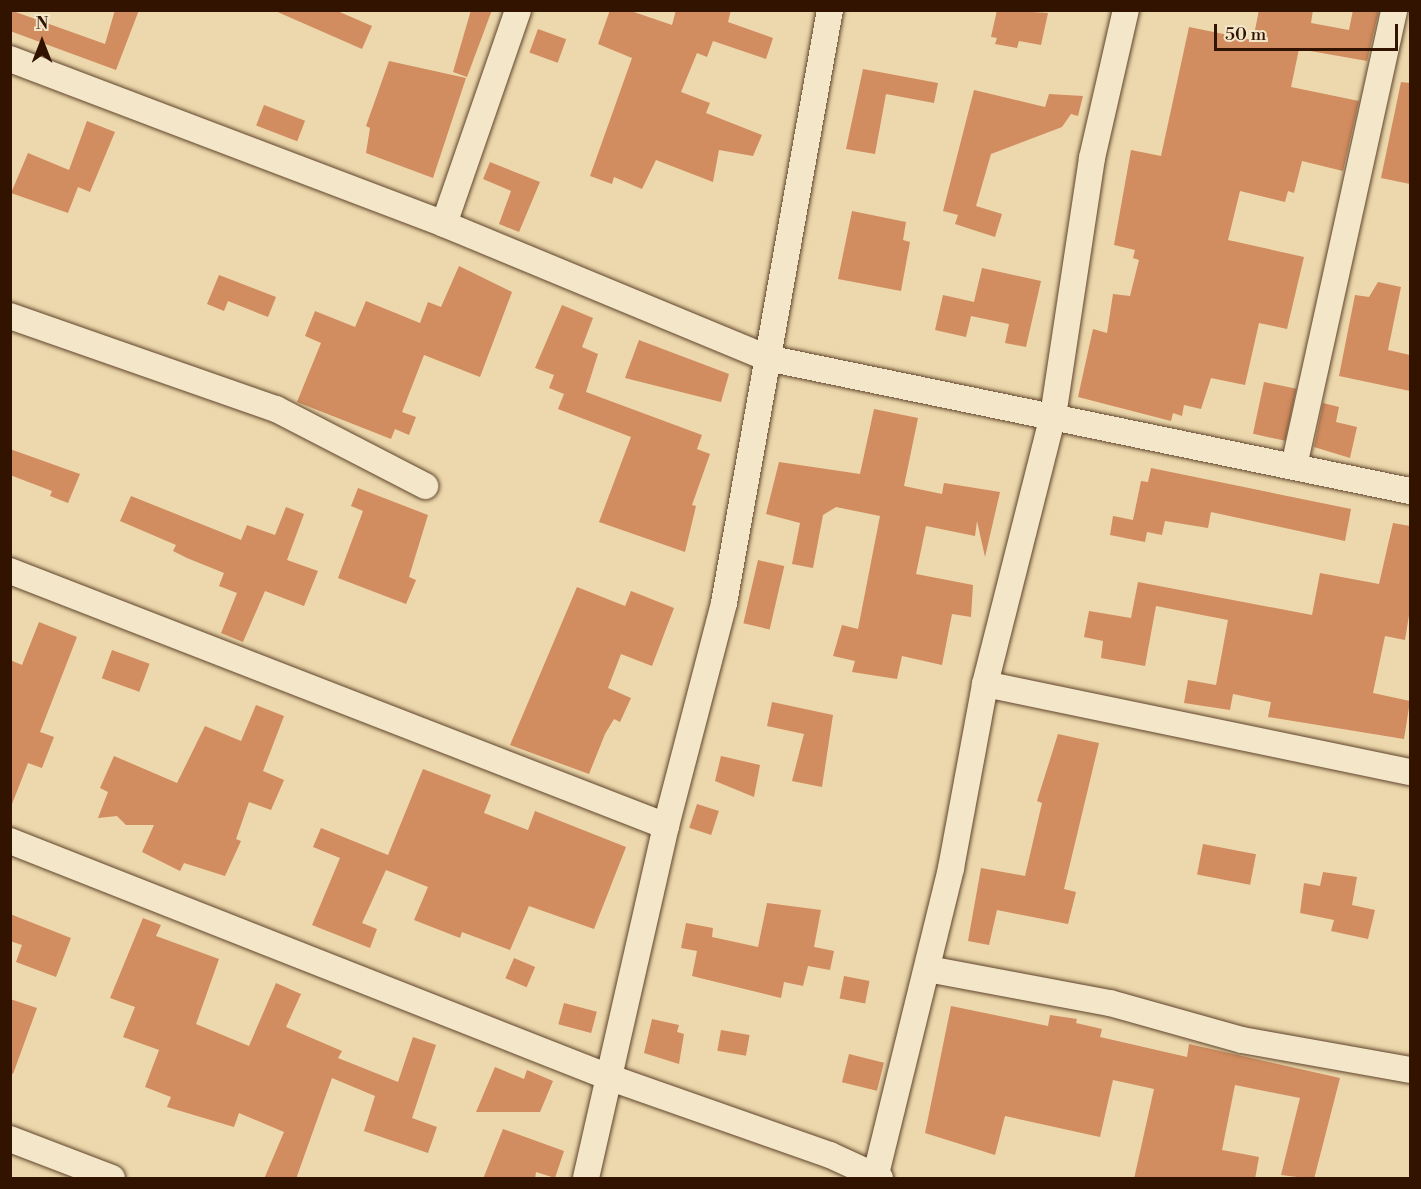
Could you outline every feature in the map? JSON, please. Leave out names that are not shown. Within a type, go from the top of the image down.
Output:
[{"type":"street","points":[[444,224],[518,10]]},
{"type":"street","points":[[586,1179],[611,1078],[666,826],[724,603],[830,10]]},
{"type":"street","points":[[10,840],[611,1078],[830,1155],[877,1178],[928,969],[985,684],[1053,416],[1092,158],[1126,10]]},
{"type":"street","points":[[1294,466],[1394,10]]},
{"type":"street","points":[[10,59],[444,224],[767,358],[1410,491]]},
{"type":"street","points":[[10,316],[276,408],[425,486]]},
{"type":"street","points":[[10,571],[666,826]]},
{"type":"street","points":[[985,684],[1410,772]]},
{"type":"street","points":[[928,969],[1110,1003],[1242,1040],[1410,1070]]},
{"type":"street","points":[[10,1139],[112,1179]]},
{"type":"building","points":[[10,10],[105,44],[115,10],[139,10],[116,70],[10,31]]},
{"type":"building","points":[[273,10],[335,10],[372,26],[362,49]]},
{"type":"building","points":[[471,10],[492,10],[467,77],[453,72]]},
{"type":"building","points":[[610,10],[628,10],[672,25],[676,10],[731,10],[728,22],[773,38],[766,59],[713,41],[707,57],[697,53],[681,92],[710,103],[706,113],[762,135],[753,156],[719,150],[713,182],[656,160],[642,189],[614,177],[612,184],[590,176],[632,58],[598,44]]},
{"type":"building","points":[[997,10],[1048,13],[1041,45],[1019,41],[1017,48],[995,44],[997,38],[991,37]]},
{"type":"building","points":[[1259,10],[1313,10],[1311,23],[1349,30],[1353,10],[1379,10],[1367,61],[1299,49],[1291,87],[1359,101],[1343,171],[1302,161],[1294,193],[1288,191],[1285,202],[1240,191],[1228,240],[1304,257],[1287,329],[1259,323],[1245,385],[1211,378],[1201,409],[1184,405],[1182,416],[1173,413],[1171,421],[1078,397],[1093,329],[1107,333],[1113,294],[1130,296],[1139,260],[1133,258],[1135,250],[1114,245],[1131,150],[1161,156],[1189,27],[1253,40]]},
{"type":"building","points":[[538,29],[566,39],[558,63],[529,52]]},
{"type":"building","points":[[389,61],[466,78],[433,178],[366,153],[370,128],[366,126]]},
{"type":"building","points":[[863,69],[938,83],[934,103],[886,94],[875,154],[846,149]]},
{"type":"building","points":[[1401,82],[1410,83],[1410,184],[1381,178]]},
{"type":"building","points":[[974,90],[1045,107],[1049,94],[1083,96],[1078,116],[1071,114],[1062,127],[991,154],[976,206],[1002,214],[995,237],[955,224],[958,215],[943,211]]},
{"type":"building","points":[[264,105],[305,121],[297,141],[256,126]]},
{"type":"building","points":[[87,121],[115,132],[90,192],[78,187],[68,213],[11,193],[28,153],[69,170]]},
{"type":"building","points":[[490,162],[540,182],[519,232],[499,224],[511,191],[483,179]]},
{"type":"building","points":[[852,211],[906,222],[903,240],[910,242],[901,291],[838,279]]},
{"type":"building","points":[[459,266],[512,292],[480,377],[424,355],[402,412],[416,417],[409,435],[395,429],[391,439],[297,402],[321,343],[305,336],[315,311],[355,327],[366,301],[420,323],[428,302],[441,307]]},
{"type":"building","points":[[982,268],[1041,281],[1026,347],[1005,343],[1009,324],[971,316],[966,337],[935,330],[943,295],[974,302]]},
{"type":"building","points":[[219,275],[276,297],[268,317],[228,301],[224,311],[207,304]]},
{"type":"building","points":[[1378,282],[1401,287],[1388,350],[1410,355],[1410,391],[1339,376],[1355,295],[1369,297]]},
{"type":"building","points":[[562,305],[593,318],[582,347],[598,354],[586,392],[702,435],[697,449],[710,454],[692,505],[696,506],[685,552],[599,522],[631,437],[558,409],[564,394],[549,388],[554,375],[535,368]]},
{"type":"building","points":[[639,340],[729,374],[721,402],[625,378]]},
{"type":"building","points":[[1264,382],[1296,389],[1285,441],[1253,434]]},
{"type":"building","points":[[1323,403],[1339,407],[1336,422],[1357,427],[1350,458],[1314,447]]},
{"type":"building","points":[[874,409],[918,418],[904,486],[942,494],[944,483],[1000,492],[985,557],[977,521],[975,536],[926,526],[916,574],[973,585],[971,617],[952,614],[942,665],[902,656],[897,679],[852,672],[855,661],[833,656],[842,625],[858,629],[880,516],[836,507],[823,515],[813,568],[792,564],[800,523],[766,514],[779,462],[860,474]]},
{"type":"building","points":[[10,449],[80,474],[68,503],[50,496],[52,491],[10,475]]},
{"type":"building","points":[[1151,468],[1351,509],[1345,541],[1211,512],[1208,528],[1165,521],[1162,535],[1147,532],[1145,542],[1110,535],[1113,516],[1133,520],[1141,481],[1148,482]]},
{"type":"building","points":[[358,488],[428,515],[409,577],[416,580],[406,604],[338,578],[363,511],[351,506]]},
{"type":"building","points":[[131,496],[241,540],[247,525],[275,535],[286,507],[304,514],[287,560],[318,571],[304,606],[265,591],[243,642],[221,633],[237,593],[219,586],[224,573],[173,551],[176,545],[120,521]]},
{"type":"building","points":[[1393,523],[1410,526],[1410,609],[1405,640],[1385,636],[1373,693],[1410,701],[1404,739],[1268,717],[1271,702],[1233,694],[1230,710],[1184,703],[1188,680],[1216,685],[1228,620],[1156,606],[1145,666],[1101,658],[1103,641],[1084,637],[1089,611],[1131,618],[1138,582],[1312,615],[1320,573],[1379,584]]},
{"type":"building","points":[[758,560],[784,566],[770,629],[743,623]]},
{"type":"building","points":[[577,587],[625,606],[631,591],[674,608],[652,666],[621,654],[608,688],[631,698],[620,722],[614,719],[605,734],[589,774],[510,745]]},
{"type":"building","points":[[39,622],[77,637],[40,732],[54,737],[42,768],[28,763],[12,804],[10,660],[22,665]]},
{"type":"building","points":[[112,650],[150,664],[139,692],[102,678]]},
{"type":"building","points":[[772,702],[833,715],[822,787],[792,781],[804,734],[767,726]]},
{"type":"building","points":[[256,705],[284,716],[263,771],[284,780],[271,810],[249,802],[236,839],[241,841],[225,876],[184,863],[180,871],[142,852],[154,825],[126,825],[117,816],[98,818],[108,792],[100,788],[114,756],[177,783],[205,726],[241,741]]},
{"type":"building","points":[[1058,734],[1099,743],[1064,889],[1076,892],[1068,924],[997,910],[989,945],[968,941],[981,868],[1025,876],[1042,803],[1037,801]]},
{"type":"building","points":[[721,756],[760,765],[754,797],[715,781]]},
{"type":"building","points":[[423,769],[491,795],[484,813],[528,830],[535,811],[626,847],[594,929],[529,906],[510,950],[462,932],[460,938],[414,920],[428,887],[386,870],[362,923],[377,929],[370,948],[312,925],[340,858],[313,847],[321,828],[388,855]]},
{"type":"building","points":[[697,804],[719,811],[711,835],[689,828]]},
{"type":"building","points":[[1203,844],[1256,854],[1250,885],[1197,874]]},
{"type":"building","points":[[1323,872],[1357,877],[1352,905],[1375,910],[1368,939],[1331,931],[1334,920],[1300,913],[1304,883],[1320,886]]},
{"type":"building","points":[[767,903],[821,910],[814,947],[834,951],[830,970],[808,966],[803,986],[784,982],[781,998],[692,976],[697,951],[681,948],[686,923],[713,928],[712,937],[758,947]]},
{"type":"building","points":[[10,914],[71,938],[56,977],[16,962],[22,945],[10,941]]},
{"type":"building","points":[[143,918],[161,925],[156,936],[219,959],[196,1024],[249,1046],[276,983],[301,994],[286,1027],[342,1051],[338,1058],[398,1082],[413,1037],[436,1045],[412,1118],[437,1127],[428,1153],[364,1131],[375,1096],[332,1078],[296,1179],[264,1179],[284,1132],[239,1113],[234,1127],[167,1107],[171,1097],[145,1087],[159,1050],[123,1037],[135,1007],[110,998]]},
{"type":"building","points":[[514,958],[535,967],[527,987],[505,978]]},
{"type":"building","points":[[844,976],[870,981],[865,1004],[840,999]]},
{"type":"building","points":[[10,999],[37,1008],[13,1074],[10,1073]]},
{"type":"building","points":[[564,1003],[597,1012],[591,1033],[558,1024]]},
{"type":"building","points":[[951,1006],[1048,1026],[1050,1015],[1077,1019],[1076,1023],[1102,1029],[1100,1037],[1187,1057],[1189,1044],[1340,1078],[1314,1179],[1281,1175],[1300,1098],[1235,1085],[1222,1150],[1259,1157],[1255,1179],[1134,1179],[1154,1089],[1113,1080],[1100,1137],[1005,1116],[995,1155],[925,1133]]},
{"type":"building","points":[[652,1019],[679,1025],[677,1032],[684,1034],[679,1064],[644,1053]]},
{"type":"building","points":[[721,1030],[750,1035],[746,1056],[717,1051]]},
{"type":"building","points":[[849,1054],[884,1063],[877,1091],[842,1082]]},
{"type":"building","points":[[495,1067],[524,1079],[527,1070],[553,1081],[540,1112],[476,1112]]},
{"type":"building","points":[[503,1129],[564,1151],[555,1178],[536,1172],[535,1179],[483,1179]]}]
